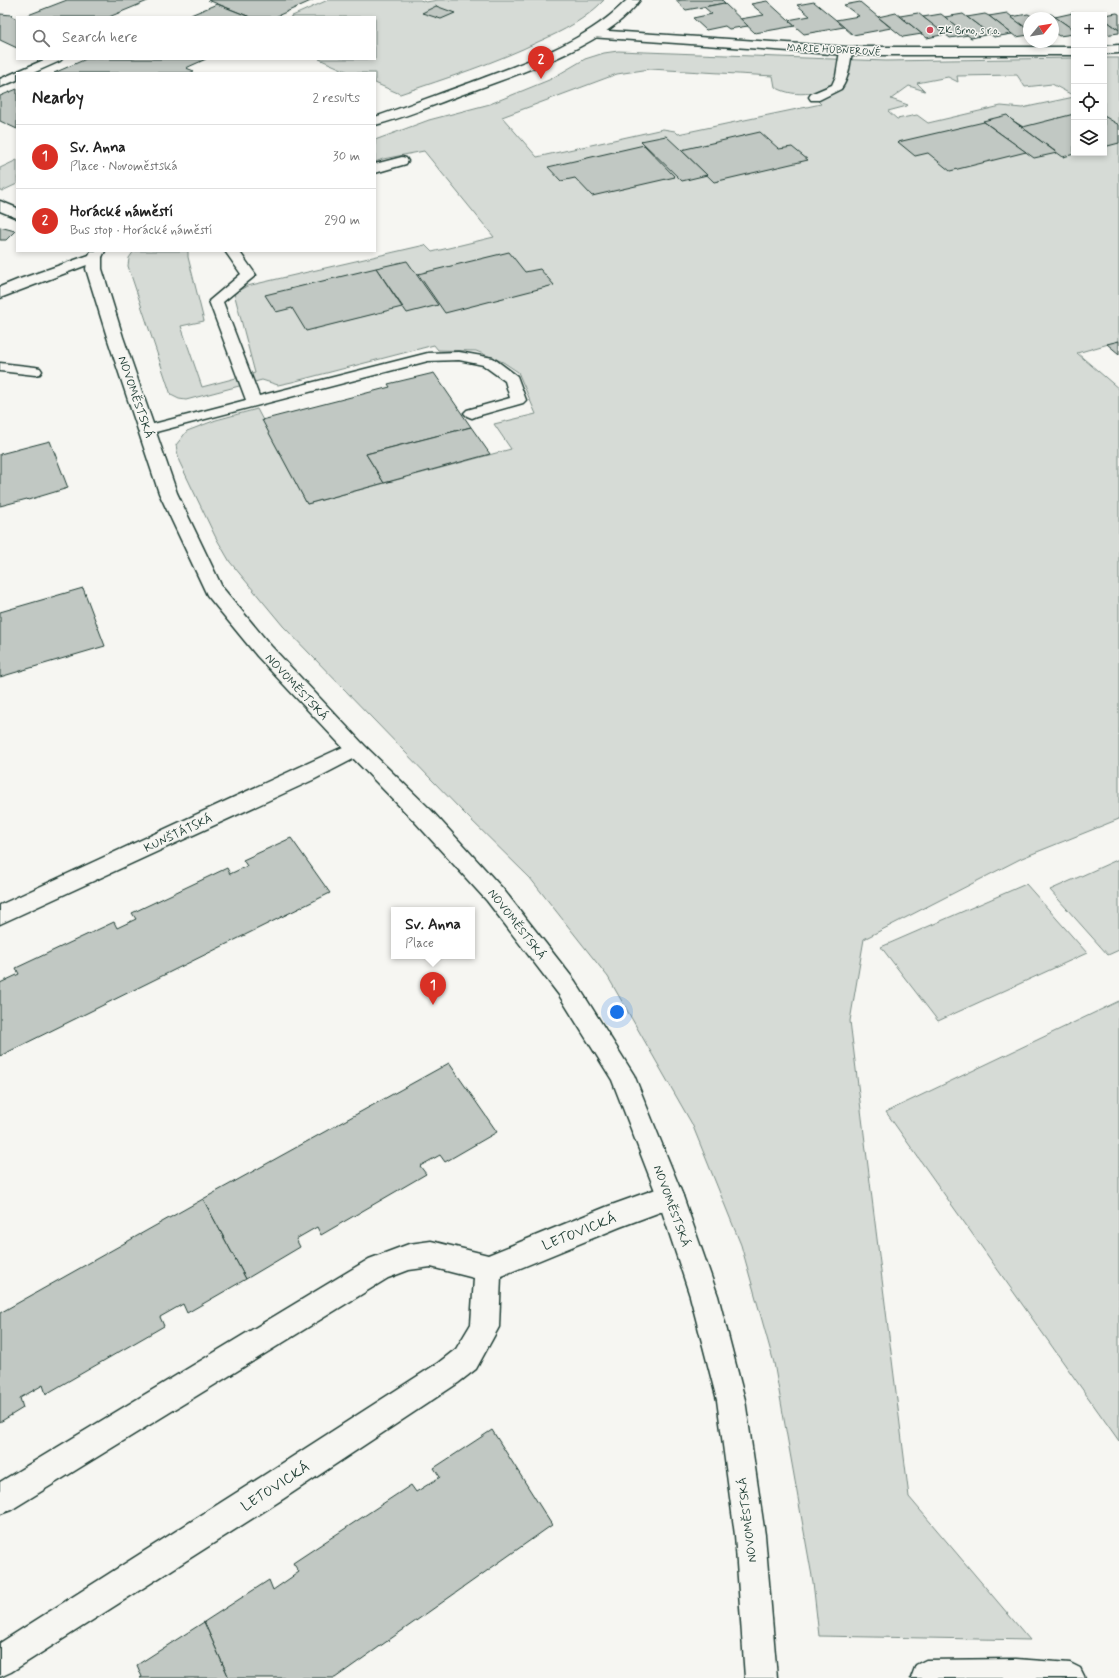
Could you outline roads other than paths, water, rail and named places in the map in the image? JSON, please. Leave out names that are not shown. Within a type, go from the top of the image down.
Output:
[{"type":"street","points":[[376,121],[432,102],[565,50],[594,34],[634,0]]},
{"type":"street","name":"MARIE HÜBNEROVÉ","points":[[594,34],[846,51],[1071,51]]},
{"type":"street","points":[[1107,50],[1119,49]]},
{"type":"street","points":[[0,205],[16,213]]},
{"type":"street","points":[[0,293],[92,253]]},
{"type":"street","name":"NOVOMĚSTSKÁ","points":[[92,253],[94,269],[104,302],[168,494],[214,590],[264,651],[356,749],[424,816],[495,895],[567,988],[622,1075],[670,1196],[704,1296],[731,1400],[750,1535],[761,1678]]},
{"type":"street","name":"KUNŠTÁTSKÁ","points":[[0,915],[308,773],[356,749]]},
{"type":"street","name":"LETOVICKÁ","points":[[0,1661],[272,1488],[448,1373],[466,1359],[485,1328],[488,1268],[614,1216],[670,1196]]},
{"type":"street","points":[[0,1499],[379,1268],[409,1257],[431,1254],[488,1268]]},
{"type":"lane","points":[[815,97],[837,87],[842,76],[846,51]]},
{"type":"lane","points":[[25,72],[54,60]]},
{"type":"lane","points":[[0,83],[16,76]]},
{"type":"lane","points":[[376,169],[402,161]]},
{"type":"lane","points":[[233,252],[249,274],[216,301],[254,402]]},
{"type":"lane","points":[[147,430],[428,357],[459,356],[488,361],[512,379],[518,400],[472,413]]},
{"type":"lane","points":[[0,367],[34,372]]},
{"type":"lane","points":[[926,1678],[926,1675],[1070,1678]]},
{"type":"place","name":"ZK Brno, s r.o.","points":[[930,30]]},
{"type":"place","name":"Horácké náměstí","points":[[541,79]]},
{"type":"place","name":"Sv. Anna","points":[[433,1005]]}]
